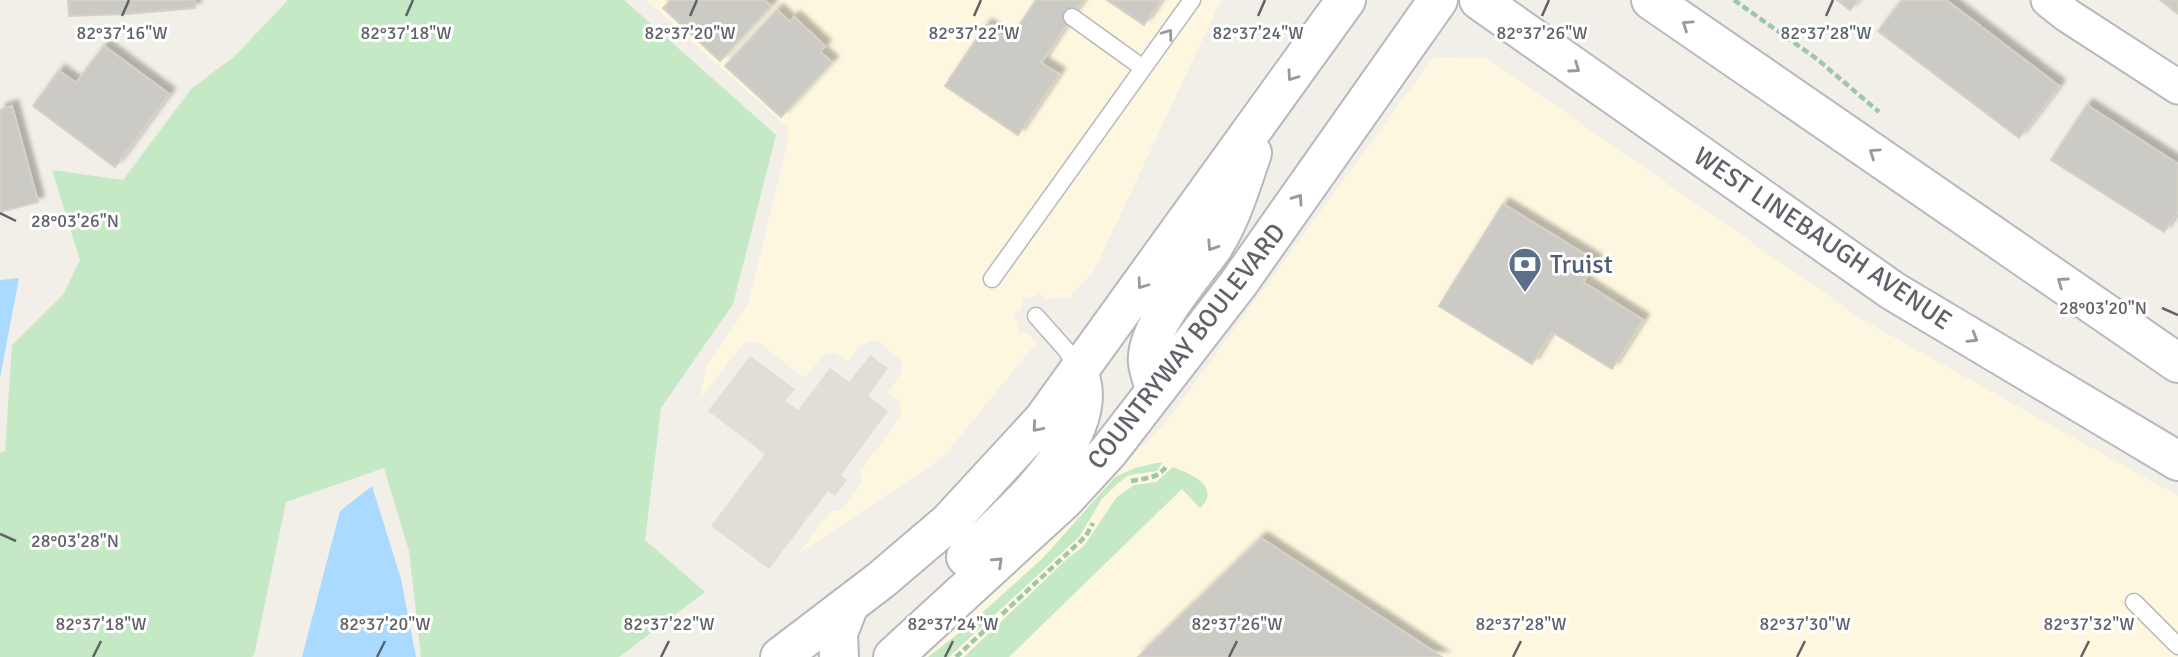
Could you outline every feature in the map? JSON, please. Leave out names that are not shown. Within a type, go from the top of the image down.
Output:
[{"type":"street","points":[[780,657],[849,605],[949,522],[1043,420],[1346,0]]},
{"type":"street","name":"COUNTRYWAY BOULEVARD","points":[[893,657],[1064,500],[1109,451],[1238,284],[1438,0]]},
{"type":"street","name":"WEST LINEBAUGH AVENUE","points":[[1479,0],[1893,290],[2178,461]]},
{"type":"street","points":[[1651,0],[2178,363]]},
{"type":"street","points":[[2048,0],[2178,87]]},
{"type":"street","points":[[1155,389],[1147,361],[1153,339],[1175,298],[1213,247],[1224,226],[1265,114]]},
{"type":"street","points":[[883,657],[889,640],[911,614],[1056,464],[1077,427],[1083,383],[1078,372]]},
{"type":"street","points":[[839,657],[838,633],[849,605]]},
{"type":"lane","points":[[992,279],[1192,0]]},
{"type":"lane","points":[[1072,17],[1143,68]]},
{"type":"lane","points":[[1037,316],[1067,351],[1078,372]]},
{"type":"lane","points":[[2134,602],[2178,646]]},
{"type":"path","points":[[1126,485],[1132,480],[1156,476],[1163,472],[1167,465]]},
{"type":"path","points":[[956,657],[1086,536],[1094,520]]},
{"type":"shaded area","points":[[646,0],[1221,0],[1093,273],[1070,297],[1044,299],[1038,291],[1031,298],[1023,298],[1021,309],[1013,317],[1019,324],[1018,333],[1028,333],[1037,342],[943,457],[797,555],[831,511],[843,508],[858,489],[862,480],[860,472],[901,416],[900,402],[888,392],[901,373],[902,363],[879,342],[871,340],[860,346],[848,361],[835,353],[823,355],[805,378],[759,343],[747,341],[699,401],[706,368],[747,307],[789,138],[788,128]]},
{"type":"shaded area","points":[[1434,57],[1487,58],[1863,320],[2178,496],[2178,657],[926,657],[1163,426]]},
{"type":"shaded area","points":[[870,355],[888,368],[868,396],[888,411],[841,475],[847,480],[835,496],[828,491],[769,569],[711,526],[765,454],[708,411],[750,356],[795,389],[785,401],[798,410],[830,368],[849,382]]},
{"type":"green space","points":[[288,0],[624,0],[776,135],[733,304],[661,408],[645,540],[705,592],[619,657],[421,657],[409,551],[384,468],[286,502],[252,657],[0,657],[0,453],[5,451],[12,345],[63,295],[80,260],[52,170],[123,180],[192,88],[235,56]]},
{"type":"green space","points":[[1162,463],[1157,471],[1129,475],[1117,484],[1102,499],[1079,537],[949,657],[928,657],[963,630],[1043,558],[1115,477]]},
{"type":"green space","points":[[1173,467],[1188,473],[1206,488],[1208,494],[1200,508],[1182,489],[1009,657],[964,657],[1084,546],[1116,498],[1134,485],[1156,482]]},
{"type":"water","points":[[19,278],[0,378],[0,280]]},
{"type":"water","points":[[372,486],[401,579],[416,657],[302,657],[340,511]]},
{"type":"building","points":[[68,0],[195,0],[195,8],[69,16]]},
{"type":"building","points":[[671,0],[764,0],[771,6],[720,61],[663,8]]},
{"type":"building","points":[[1036,0],[1083,0],[1041,63],[1059,74],[1018,135],[945,86],[986,25],[1009,41]]},
{"type":"building","points":[[1107,0],[1161,0],[1144,25]]},
{"type":"building","points":[[1837,0],[1858,0],[1850,10]]},
{"type":"building","points":[[1902,0],[1946,0],[2059,86],[2019,138],[1878,31]]},
{"type":"building","points":[[2160,0],[2178,0],[2178,14]]},
{"type":"building","points":[[777,10],[790,22],[794,17],[825,46],[820,52],[832,62],[781,117],[725,66]]},
{"type":"building","points":[[104,46],[169,94],[115,167],[33,106],[59,71],[76,83]]},
{"type":"building","points":[[2087,105],[2178,164],[2178,211],[2164,232],[2051,160]]},
{"type":"building","points":[[12,106],[38,202],[0,212],[0,110]]},
{"type":"building","name":"Truist","points":[[1503,204],[1596,261],[1583,282],[1643,320],[1612,369],[1552,332],[1532,364],[1439,306]]},
{"type":"building","points":[[1261,538],[1442,657],[1138,657]]},
{"type":"place","name":"Truist","points":[[1525,294]]}]
